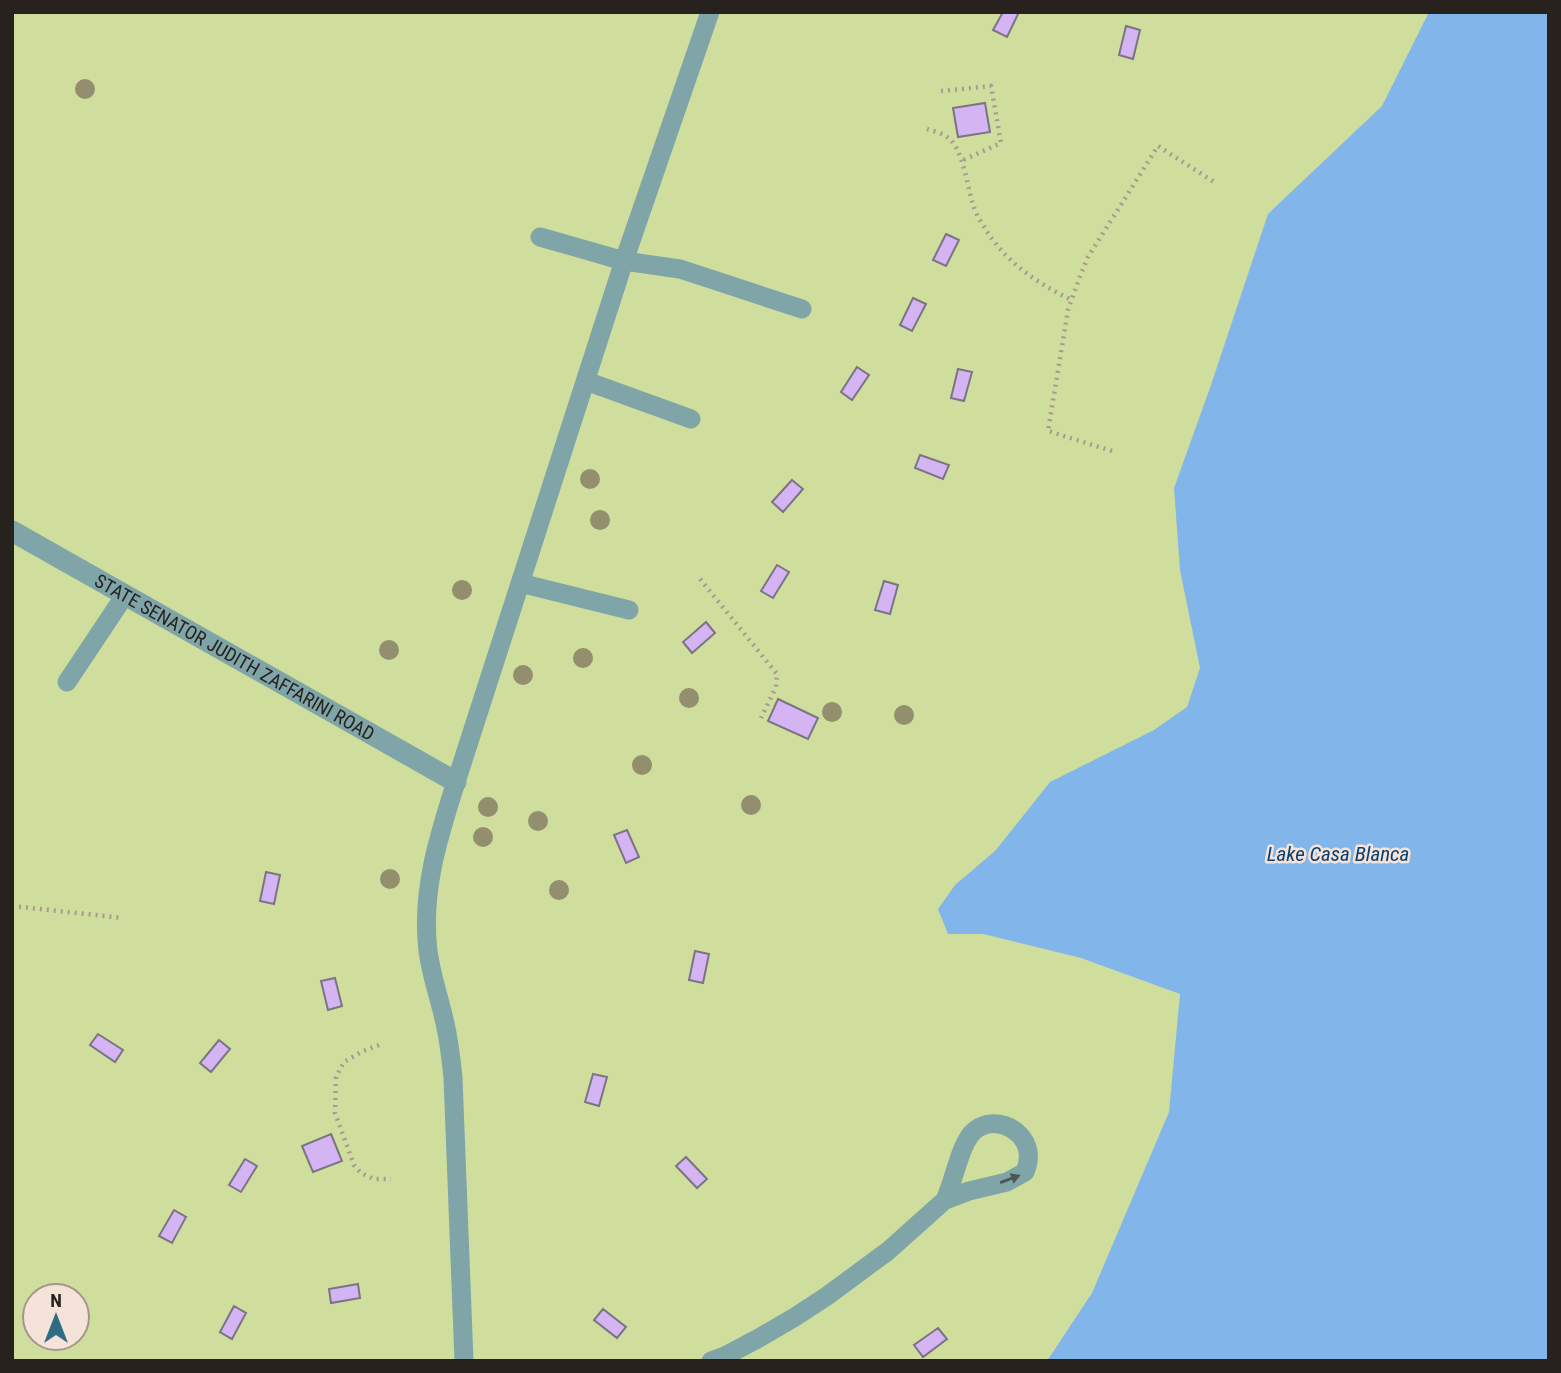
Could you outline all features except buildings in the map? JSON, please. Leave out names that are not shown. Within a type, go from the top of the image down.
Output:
[{"type":"street","name":"STATE SENATOR JUDITH ZAFFARINI ROAD","points":[[12,531],[456,782]]},
{"type":"lane","points":[[464,1361],[453,1078],[450,1044],[432,975],[426,922],[432,865],[520,583],[709,12]]},
{"type":"lane","points":[[540,237],[625,261],[680,269],[802,309]]},
{"type":"lane","points":[[586,381],[691,419]]},
{"type":"lane","points":[[520,583],[629,610]]},
{"type":"lane","points":[[67,682],[125,595]]},
{"type":"lane","points":[[711,1361],[795,1317],[888,1251],[945,1199],[965,1143],[978,1128],[989,1124],[1004,1124],[1016,1131],[1025,1142],[1028,1152],[1025,1172],[1007,1182],[945,1199]]},
{"type":"path","points":[[941,91],[991,86],[1001,143],[961,161]]},
{"type":"path","points":[[927,129],[949,137],[958,151],[972,204],[998,247],[1027,275],[1072,300]]},
{"type":"path","points":[[1112,451],[1048,431],[1068,310],[1088,257],[1158,146],[1214,182]]},
{"type":"path","points":[[700,579],[777,674],[776,687],[761,718]]},
{"type":"path","points":[[12,906],[122,918]]},
{"type":"path","points":[[379,1045],[344,1062],[336,1077],[335,1113],[354,1165],[361,1174],[374,1179],[391,1180]]},
{"type":"green space","points":[[12,12],[1549,12],[1549,1361],[12,1361]]},
{"type":"water","name":"Lake Casa Blanca","points":[[1429,12],[1549,12],[1549,1361],[1047,1361],[1092,1293],[1169,1112],[1180,994],[1081,958],[983,934],[948,934],[938,909],[955,885],[995,851],[1050,782],[1154,730],[1187,707],[1200,668],[1180,570],[1174,488],[1268,214],[1382,106]]}]
